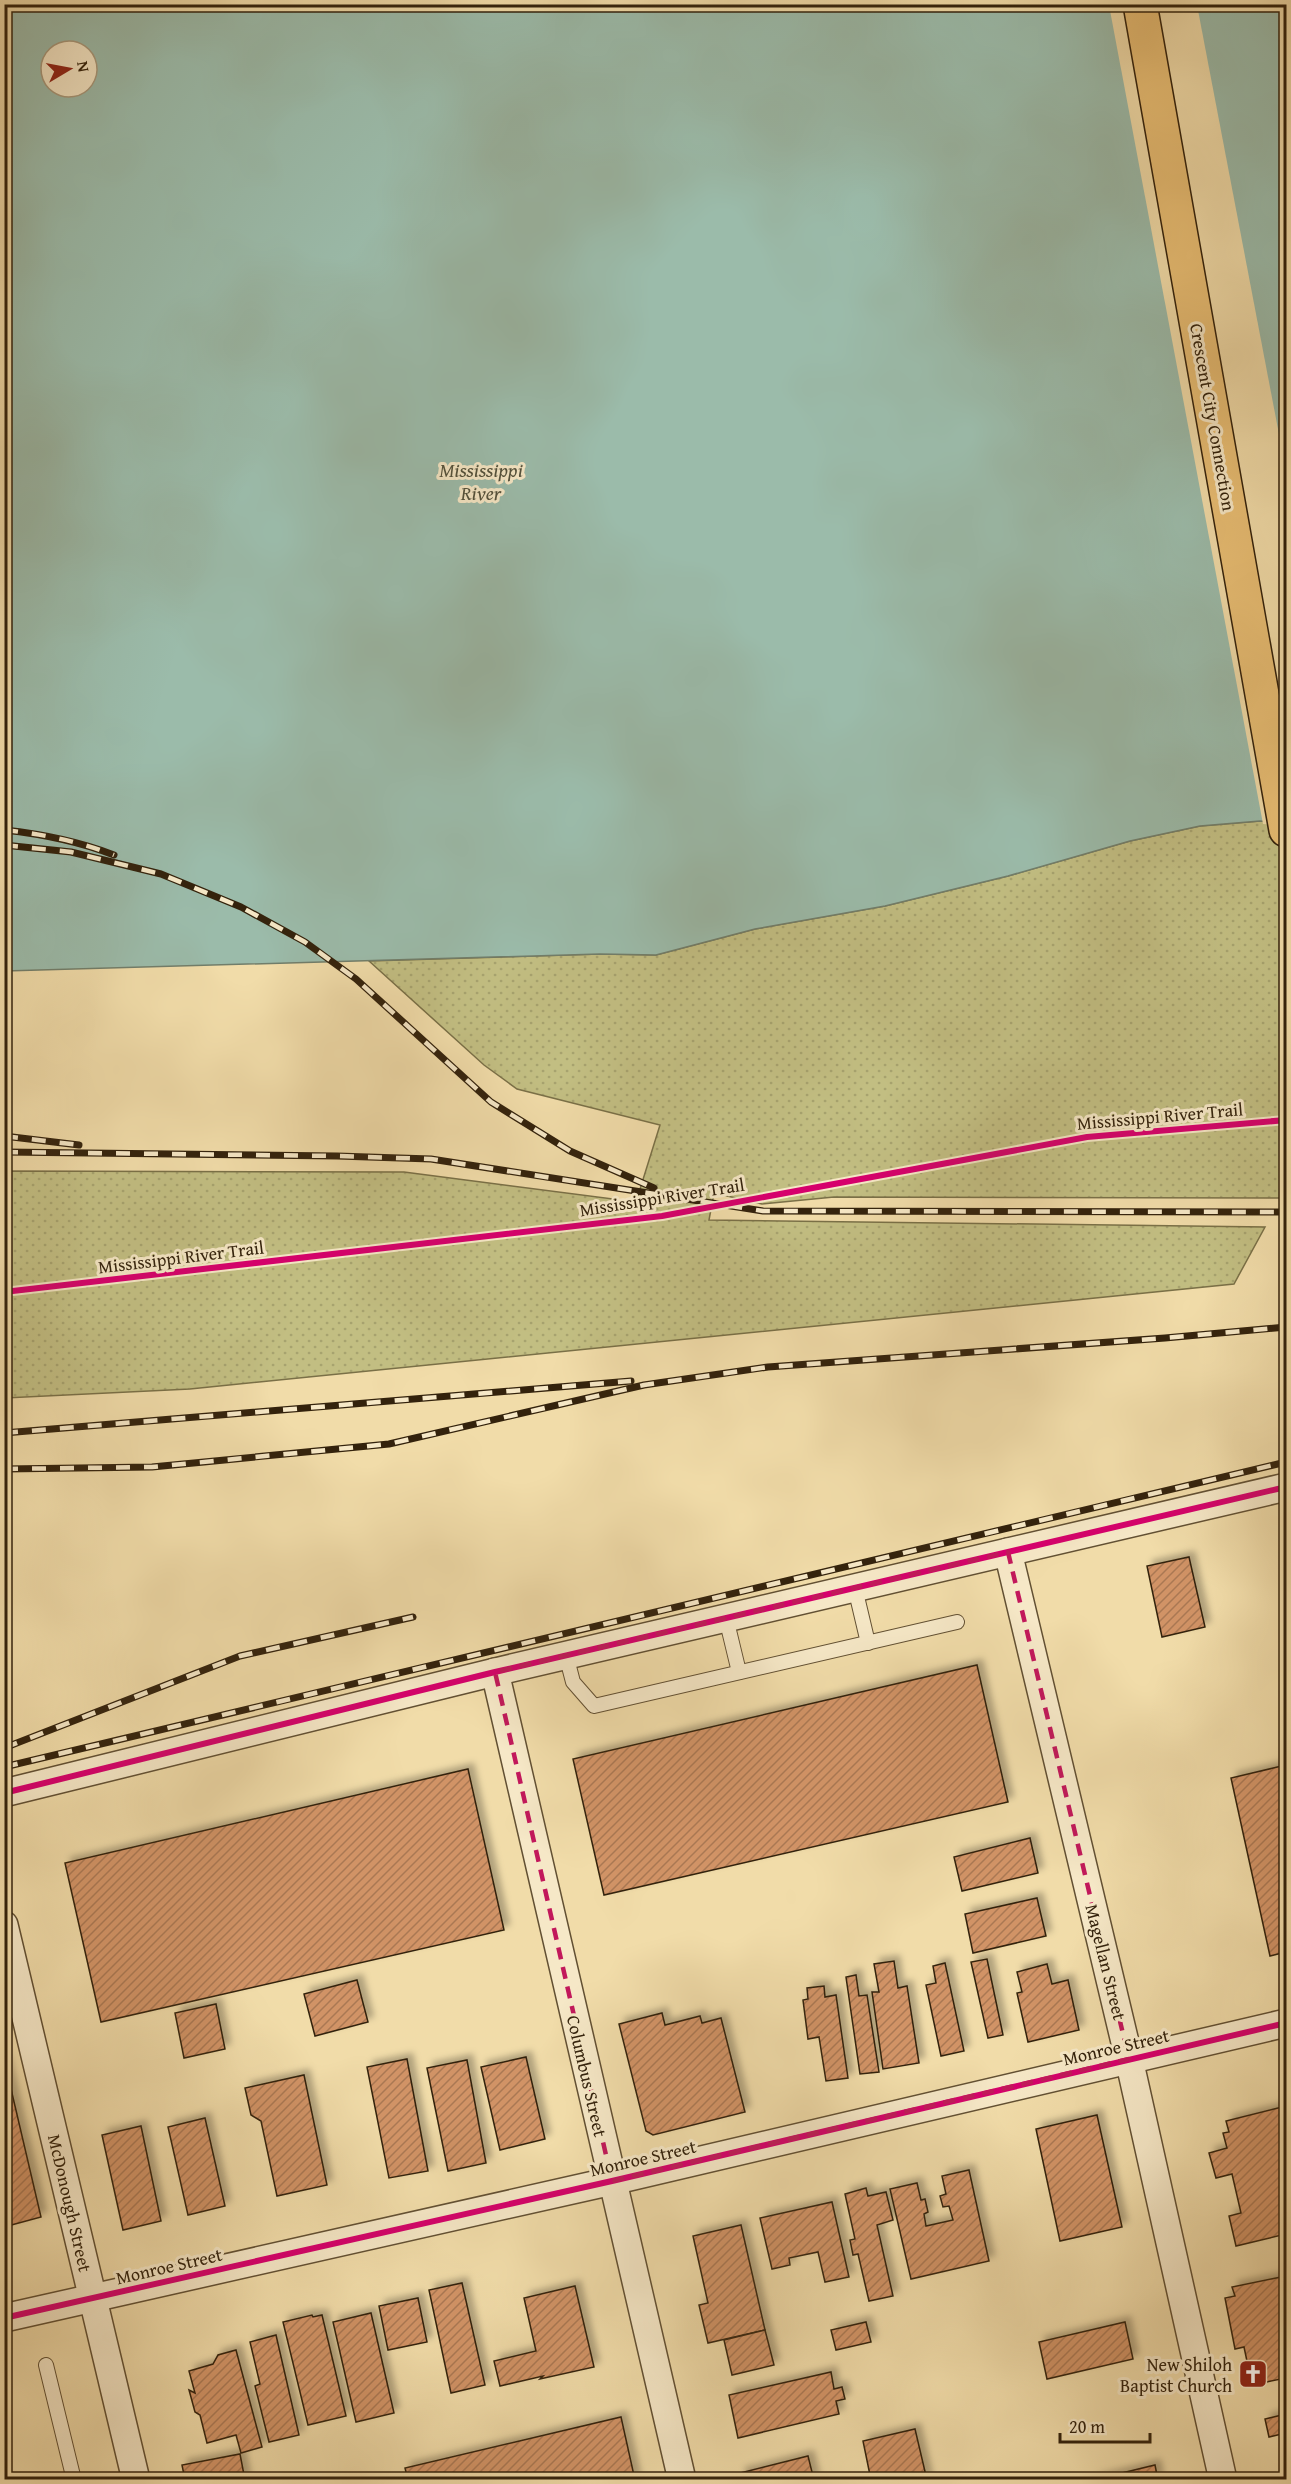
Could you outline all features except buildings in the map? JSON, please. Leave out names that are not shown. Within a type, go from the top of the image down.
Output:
[{"type":"highway","name":"Crescent City Connection","points":[[1140,4],[1287,830]]},
{"type":"street","points":[[4,1793],[566,1655],[1287,1487]]},
{"type":"street","name":"Magellan Street","points":[[1008,1552],[1130,2059],[1222,2480]]},
{"type":"street","name":"Columbus Street","points":[[495,1672],[682,2480]]},
{"type":"street","name":"McDonough Street","points":[[4,1925],[136,2480]]},
{"type":"street","name":"Monroe Street","points":[[4,2318],[612,2181],[1287,2023]]},
{"type":"lane","points":[[855,1588],[868,1643]]},
{"type":"lane","points":[[726,1618],[739,1672]]},
{"type":"lane","points":[[566,1655],[573,1682],[594,1706],[957,1622]]},
{"type":"lane","points":[[46,2365],[74,2480]]},
{"type":"highlighted area","points":[[1008,1552],[1129,2059],[612,2181],[495,1672]]},
{"type":"shaded area","points":[[1260,821],[1286,823],[1286,1198],[834,1197],[762,1204],[714,1193],[709,1220],[1265,1227],[1234,1284],[190,1389],[5,1398],[4,1171],[404,1172],[636,1202],[660,1125],[517,1089],[484,1065],[369,961],[600,954],[656,955],[755,929],[885,906],[1008,876],[1130,841],[1200,826]]},
{"type":"water","name":"Mississippi River","points":[[4,5],[1286,5],[1286,823],[1260,821],[1200,826],[1130,841],[1008,876],[885,906],[755,929],[656,955],[600,954],[5,971]]},
{"type":"pier","points":[[1109,5],[1197,5],[1286,471],[1286,826],[1263,824]]},
{"type":"railway","points":[[4,830],[60,839],[114,855]]},
{"type":"railway","points":[[4,845],[71,852],[161,874],[241,907],[305,942],[356,979],[491,1102],[570,1151],[654,1188]]},
{"type":"railway","points":[[4,1136],[79,1145]]},
{"type":"railway","points":[[4,1152],[431,1159],[763,1211],[1286,1212]]},
{"type":"railway","points":[[4,1469],[152,1467],[389,1444],[644,1385],[768,1367],[1286,1327]]},
{"type":"railway","points":[[4,1433],[631,1381]]},
{"type":"railway","points":[[4,1767],[1286,1462]]},
{"type":"railway","points":[[4,1748],[240,1656],[413,1617]]},
{"type":"cycle path","name":"Mississippi River Trail","points":[[4,1292],[662,1216],[1087,1137],[1286,1120]]},
{"type":"cycle path","points":[[4,1793],[495,1672],[1286,1487]]},
{"type":"cycle path","points":[[4,2318],[612,2181],[1286,2023]]},
{"type":"place","name":"New Shiloh Baptist Church","points":[[1253,2374]]}]
